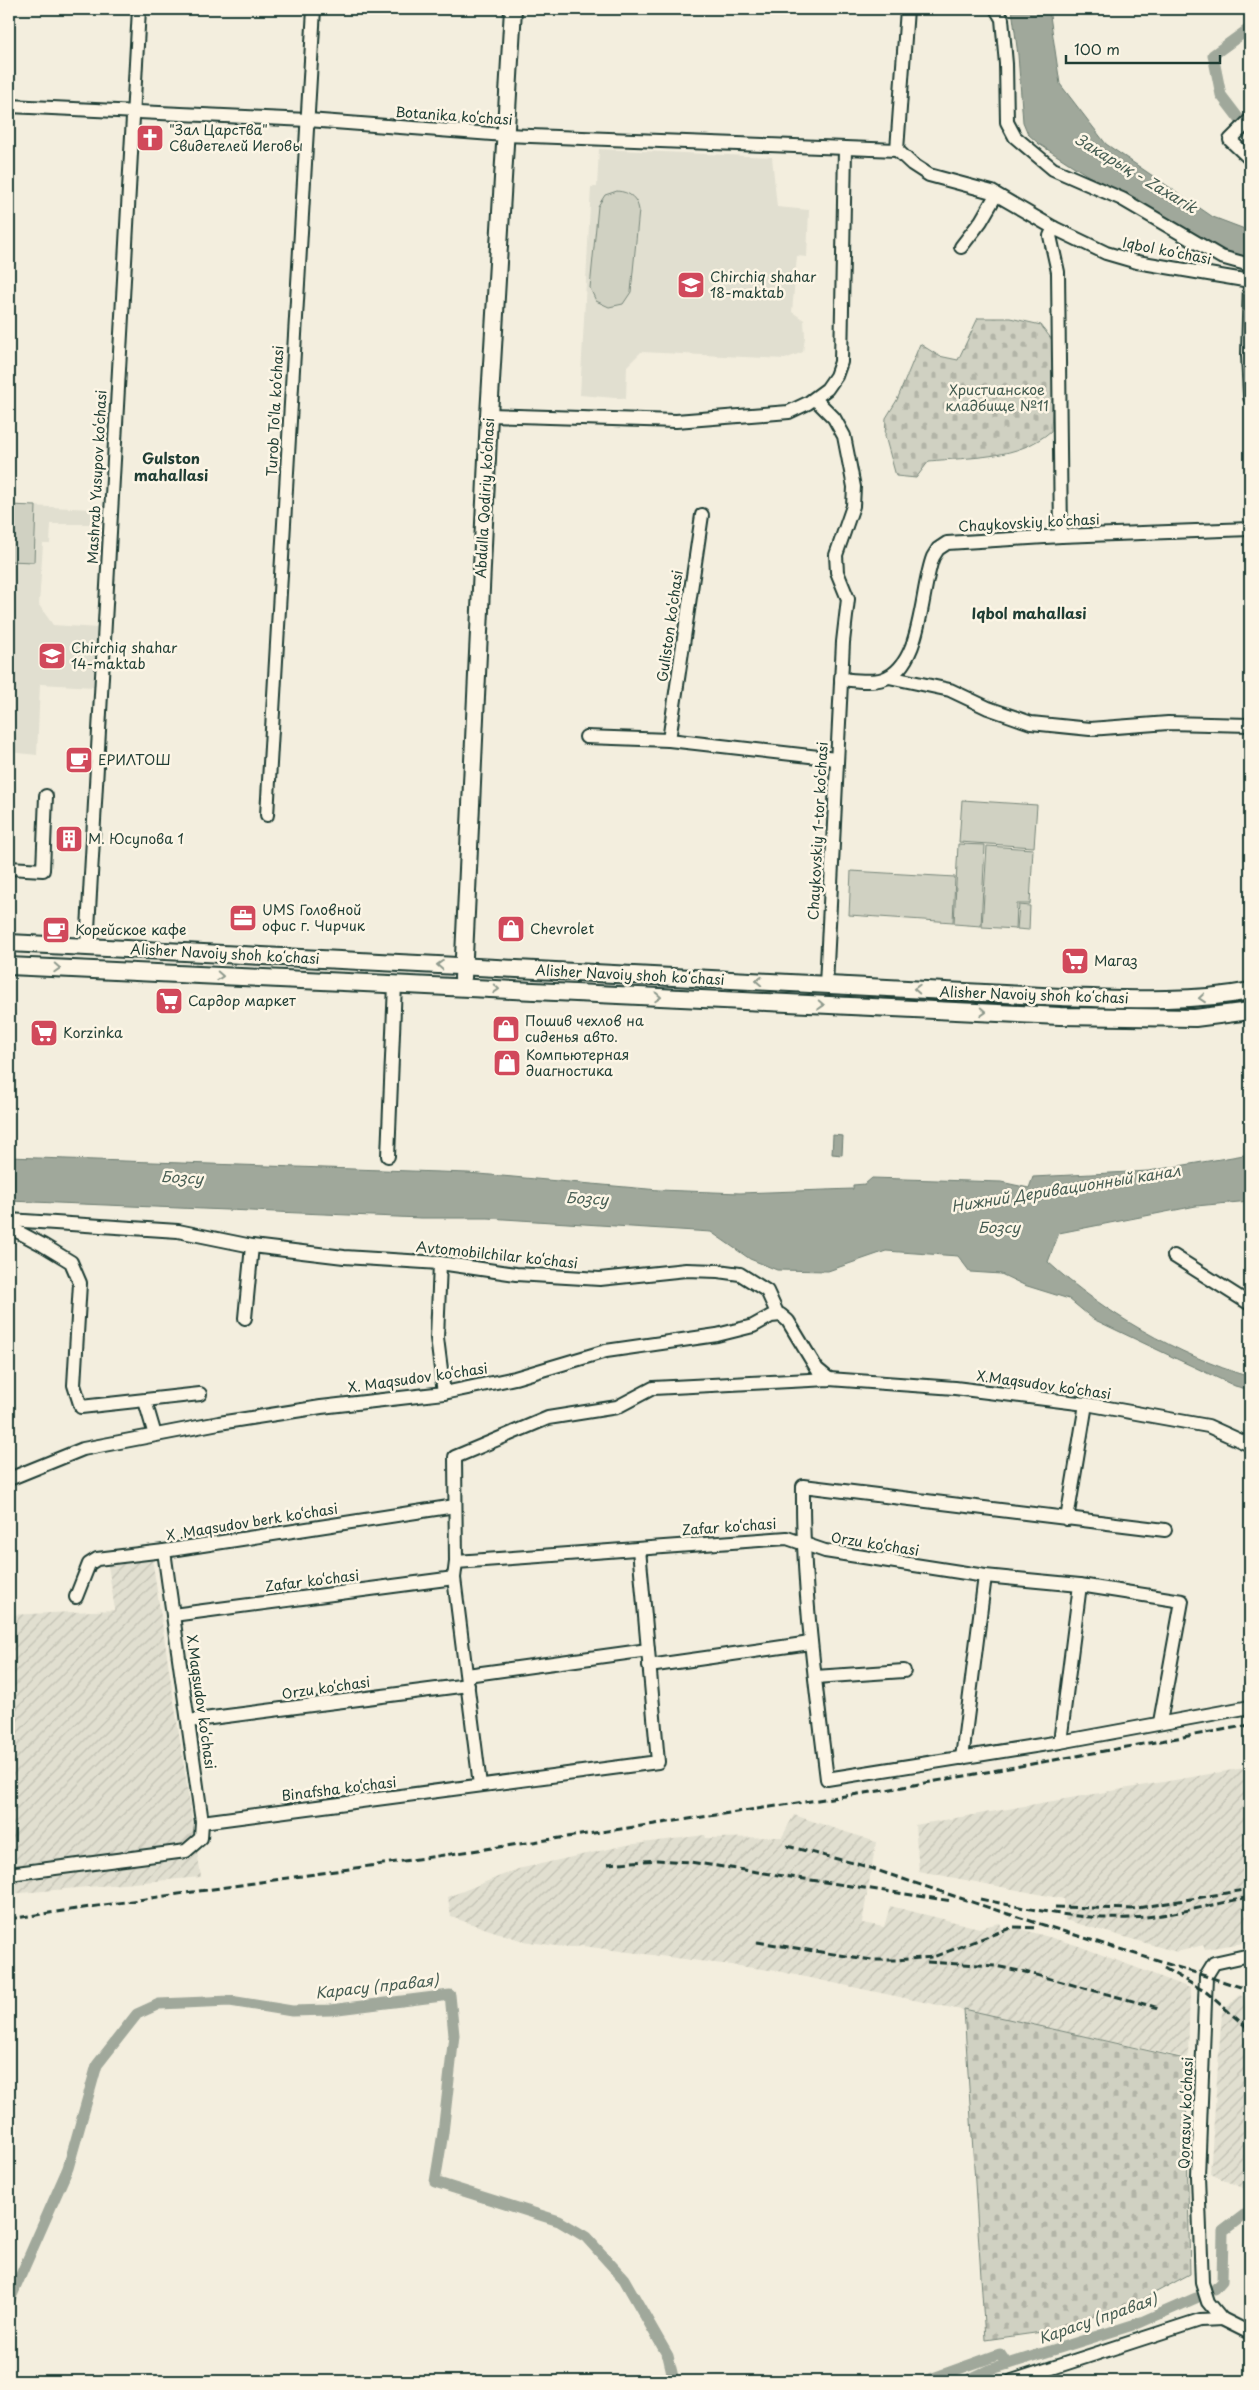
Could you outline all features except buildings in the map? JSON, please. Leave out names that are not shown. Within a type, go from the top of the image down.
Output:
[{"type":"main road","name":"Abdulla Qodiriy ko‘chasi","points":[[463,987],[489,415],[513,9]]},
{"type":"main road","name":"Alisher Navoiy shoh koʻchasi","points":[[9,943],[1155,1000],[1212,997],[1250,991]]},
{"type":"main road","name":"Alisher Navoiy shoh koʻchasi","points":[[9,966],[1060,1016],[1195,1018],[1250,1011]]},
{"type":"street","name":"Mashrab Yusupov ko‘chasi","points":[[87,947],[139,9]]},
{"type":"street","name":"Turob To‘la ko‘chasi","points":[[267,815],[314,9]]},
{"type":"street","points":[[897,150],[907,9]]},
{"type":"street","points":[[996,9],[1002,19],[1008,122],[1015,137],[1053,169],[1122,200],[1221,257],[1250,265]]},
{"type":"street","name":"Botanika ko‘chasi","points":[[9,106],[308,120],[505,135],[897,150]]},
{"type":"street","points":[[1250,120],[1231,140],[1250,159]]},
{"type":"street","points":[[489,415],[676,421],[789,412],[815,398],[832,383],[841,362],[845,148]]},
{"type":"street","name":"Iqbol koʻchasi","points":[[897,150],[912,164],[929,175],[996,195],[1054,228],[1106,253],[1136,262],[1250,281]]},
{"type":"street","points":[[961,247],[981,221],[996,195]]},
{"type":"street","points":[[1054,228],[1050,236],[1058,272],[1060,536]]},
{"type":"street","points":[[1250,281],[1248,355],[1250,396]]},
{"type":"street","points":[[815,398],[834,418],[844,436],[854,487],[853,506],[836,555],[837,572],[848,599],[840,679],[876,681],[889,677],[950,690],[988,708],[1031,723],[1090,729],[1168,723],[1250,726]]},
{"type":"street","name":"Guliston ko‘chasi","points":[[668,740],[702,515]]},
{"type":"street","name":"Chaykovskiy ko‘chasi","points":[[889,677],[901,665],[912,648],[931,562],[935,553],[942,546],[958,542],[1060,536],[1250,529]]},
{"type":"street","name":"Chaykovskiy 1-tor ko‘chasi","points":[[826,985],[840,679]]},
{"type":"street","points":[[586,737],[668,740],[836,759]]},
{"type":"street","points":[[9,868],[43,870],[46,796]]},
{"type":"street","points":[[388,1156],[395,984]]},
{"type":"street","name":"Avtomobilchilar ko‘chasi","points":[[9,1220],[178,1231],[252,1246],[344,1257],[440,1263],[516,1274],[600,1279],[686,1270],[718,1271],[740,1274],[767,1291],[778,1315]]},
{"type":"street","points":[[9,1227],[71,1262],[80,1283],[74,1385],[81,1407],[200,1394]]},
{"type":"street","points":[[245,1318],[252,1246]]},
{"type":"street","points":[[1174,1256],[1250,1304]]},
{"type":"street","points":[[440,1263],[437,1338],[444,1393]]},
{"type":"street","points":[[778,1315],[781,1315],[788,1321],[817,1369],[829,1379]]},
{"type":"street","name":"X. Maqsudov ko‘chasi","points":[[9,1479],[83,1449],[320,1407],[444,1393],[515,1378],[606,1351],[717,1335],[753,1326],[771,1316],[778,1315]]},
{"type":"street","name":"X.Maqsudov ko‘chasi","points":[[455,1506],[455,1458],[548,1418],[617,1407],[653,1388],[829,1379],[955,1388],[1086,1404],[1208,1426],[1250,1445]]},
{"type":"street","points":[[145,1401],[155,1435]]},
{"type":"street","points":[[1067,1519],[1086,1404]]},
{"type":"street","points":[[1165,1530],[803,1486],[803,1542],[810,1644],[827,1779],[1060,1742],[1250,1706]]},
{"type":"street","points":[[455,1506],[456,1562],[454,1578],[480,1785],[658,1762],[639,1549]]},
{"type":"street","name":"X .Maqsudov berk ko‘chasi","points":[[76,1597],[89,1564],[97,1559],[164,1551],[455,1506]]},
{"type":"street","name":"Zafar ko‘chasi","points":[[456,1562],[787,1538],[803,1542]]},
{"type":"street","name":"Orzu ko‘chasi","points":[[803,1542],[825,1551],[985,1576],[1080,1585],[1182,1601],[1160,1722]]},
{"type":"street","name":"X.Maqsudov ko‘chasi","points":[[9,1874],[186,1850],[201,1838],[202,1822],[164,1551]]},
{"type":"street","points":[[962,1758],[985,1576]]},
{"type":"street","name":"Zafar ko‘chasi","points":[[174,1615],[454,1578]]},
{"type":"street","points":[[1060,1742],[1080,1585]]},
{"type":"street","points":[[649,1666],[810,1644]]},
{"type":"street","name":"Orzu ko‘chasi","points":[[188,1722],[467,1680],[648,1650]]},
{"type":"street","points":[[815,1677],[904,1671]]},
{"type":"street","name":"Binafsha ko‘chasi","points":[[202,1822],[480,1785]]},
{"type":"street","name":"Qorasuv ko‘chasi","points":[[1222,2319],[1208,2302],[1202,2283],[1198,2176],[1206,1976],[1214,1963],[1250,1955]]},
{"type":"street","points":[[1012,2381],[1200,2320],[1222,2319],[1250,2333]]},
{"type":"shaded area","name":"Chirchiq shahar 18-maktab","points":[[599,149],[772,157],[777,207],[809,210],[807,257],[797,256],[792,312],[804,320],[805,337],[803,352],[785,359],[641,352],[627,366],[626,399],[580,395],[591,187],[597,187]]},
{"type":"shaded area","name":"Chirchiq shahar 14-maktab","points":[[9,505],[92,509],[91,524],[51,524],[50,544],[43,544],[39,605],[53,625],[98,628],[94,687],[40,684],[37,755],[9,752]]},
{"type":"shaded area","points":[[150,1545],[201,1877],[9,1894],[9,1615],[115,1610],[106,1552]]},
{"type":"shaded area","points":[[1250,1767],[1250,1942],[1205,1949],[1203,1945],[1177,1952],[1065,1920],[1064,1899],[919,1871],[915,1825]]},
{"type":"shaded area","points":[[794,1815],[876,1842],[862,1923],[884,1927],[890,1906],[979,1928],[1000,1923],[1003,1931],[1018,1928],[1076,1945],[1190,1988],[1188,2058],[777,1971],[582,1946],[570,1948],[523,1941],[451,1917],[448,1897],[518,1869],[627,1845],[705,1835],[706,1838],[782,1837]]},
{"type":"shaded area","points":[[1239,1995],[1250,1999],[1250,2191],[1210,2174],[1222,2012]]},
{"type":"green space","points":[[617,191],[632,196],[637,202],[639,210],[631,292],[623,304],[609,307],[596,301],[590,288],[598,206],[605,195]]},
{"type":"green space","name":"Христианское кладбище №11","points":[[978,318],[1010,318],[1041,325],[1055,344],[1051,431],[1024,447],[1009,452],[929,461],[916,478],[896,476],[885,436],[886,418],[897,400],[920,344],[939,356],[958,360]]},
{"type":"green space","points":[[9,505],[36,506],[34,562],[9,561]]},
{"type":"green space","points":[[962,800],[1037,805],[1034,847],[959,842]]},
{"type":"green space","points":[[958,844],[985,845],[981,926],[954,924]]},
{"type":"green space","points":[[987,846],[1033,849],[1030,904],[1017,904],[1016,929],[982,927]]},
{"type":"green space","points":[[851,871],[955,877],[953,922],[849,915]]},
{"type":"green space","points":[[1019,905],[1030,906],[1029,930],[1017,929]]},
{"type":"green space","points":[[964,2009],[1185,2059],[1190,2274],[1136,2303],[1049,2331],[985,2340]]},
{"type":"water","name":"Закарық - Zaxarik","points":[[1012,9],[1049,9],[1060,84],[1106,144],[1213,217],[1250,231],[1250,261],[1217,250],[1087,175],[1039,144],[1028,134],[1023,122],[1018,55]]},
{"type":"water","points":[[833,1135],[843,1136],[842,1155],[832,1154]]},
{"type":"water","name":"Бозсу","points":[[1250,1154],[1250,1201],[1196,1206],[1059,1233],[1048,1262],[1093,1298],[1143,1330],[1196,1357],[1250,1377],[1250,1390],[1235,1386],[1093,1319],[1069,1299],[1024,1285],[1001,1274],[970,1272],[958,1256],[886,1251],[828,1271],[777,1270],[750,1259],[711,1232],[488,1218],[421,1218],[9,1201],[9,1157],[468,1173],[659,1190],[740,1193],[853,1189],[853,1185],[865,1184],[872,1178],[1001,1182],[1029,1188],[1033,1177],[1149,1171]]},
{"type":"waterway","points":[[1250,28],[1213,55],[1221,95],[1250,133]]},
{"type":"waterway","name":"Карасу (правая)","points":[[9,2302],[68,2168],[97,2065],[137,2014],[159,2004],[230,2001],[292,2011],[330,2010],[450,1995],[454,2035],[443,2133],[435,2182],[559,2221],[586,2237],[624,2279],[668,2356],[674,2381]]},
{"type":"waterway","name":"Карасу (правая)","points":[[1215,2289],[1222,2281],[1223,2231],[1244,2215],[1250,2215]]},
{"type":"waterway","name":"Карасу (правая)","points":[[966,2381],[989,2370],[1139,2323],[1196,2298]]},
{"type":"waterway","name":"Карасу (правая)","points":[[925,2381],[1000,2354],[1007,2364]]},
{"type":"railway","points":[[9,1919],[886,1790],[1250,1725]]},
{"type":"railway","points":[[787,1846],[861,1865],[999,1911],[1250,1990]]},
{"type":"railway","points":[[608,1864],[657,1860],[690,1862],[952,1901]]},
{"type":"railway","points":[[1055,1907],[1132,1909],[1250,1889]]},
{"type":"railway","points":[[980,1899],[1054,1913],[1130,1918],[1190,1910],[1250,1897]]},
{"type":"railway","points":[[757,1942],[872,1960],[897,1960],[933,1957],[1013,1927],[1038,1928]]},
{"type":"railway","points":[[927,1962],[995,1966],[1025,1972],[1159,2008]]},
{"type":"railway","points":[[1164,1968],[1206,1992],[1250,2030]]},
{"type":"place","name":"\"Зал Царства\" Свидетелей Иеговы","points":[[150,138]]},
{"type":"place","name":"Chirchiq shahar 18-maktab","points":[[691,285]]},
{"type":"place","name":"Chirchiq shahar 14-maktab","points":[[52,656]]},
{"type":"place","name":"ЕРИЛТОШ","points":[[79,760]]},
{"type":"place","name":"М. Юсупова 1","points":[[69,839]]},
{"type":"place","name":"UMS Головной офис г. Чирчик","points":[[243,918]]},
{"type":"place","name":"Chevrolet","points":[[511,929]]},
{"type":"place","name":"Корейское кафе","points":[[56,930]]},
{"type":"place","name":"Магаз","points":[[1075,961]]},
{"type":"place","name":"Сардор маркет","points":[[169,1001]]},
{"type":"place","name":"Пошив чехлов на сиденья авто.","points":[[506,1029]]},
{"type":"place","name":"Korzinka","points":[[44,1033]]},
{"type":"place","name":"Компьютерная диагностика","points":[[507,1063]]},
{"type":"district","name":"Gulston mahallasi","points":[[171,468]]},
{"type":"district","name":"Iqbol mahallasi","points":[[1029,614]]},
{"type":"water label","name":"Нижний Деривационный канал","points":[[1066,1189]]}]
